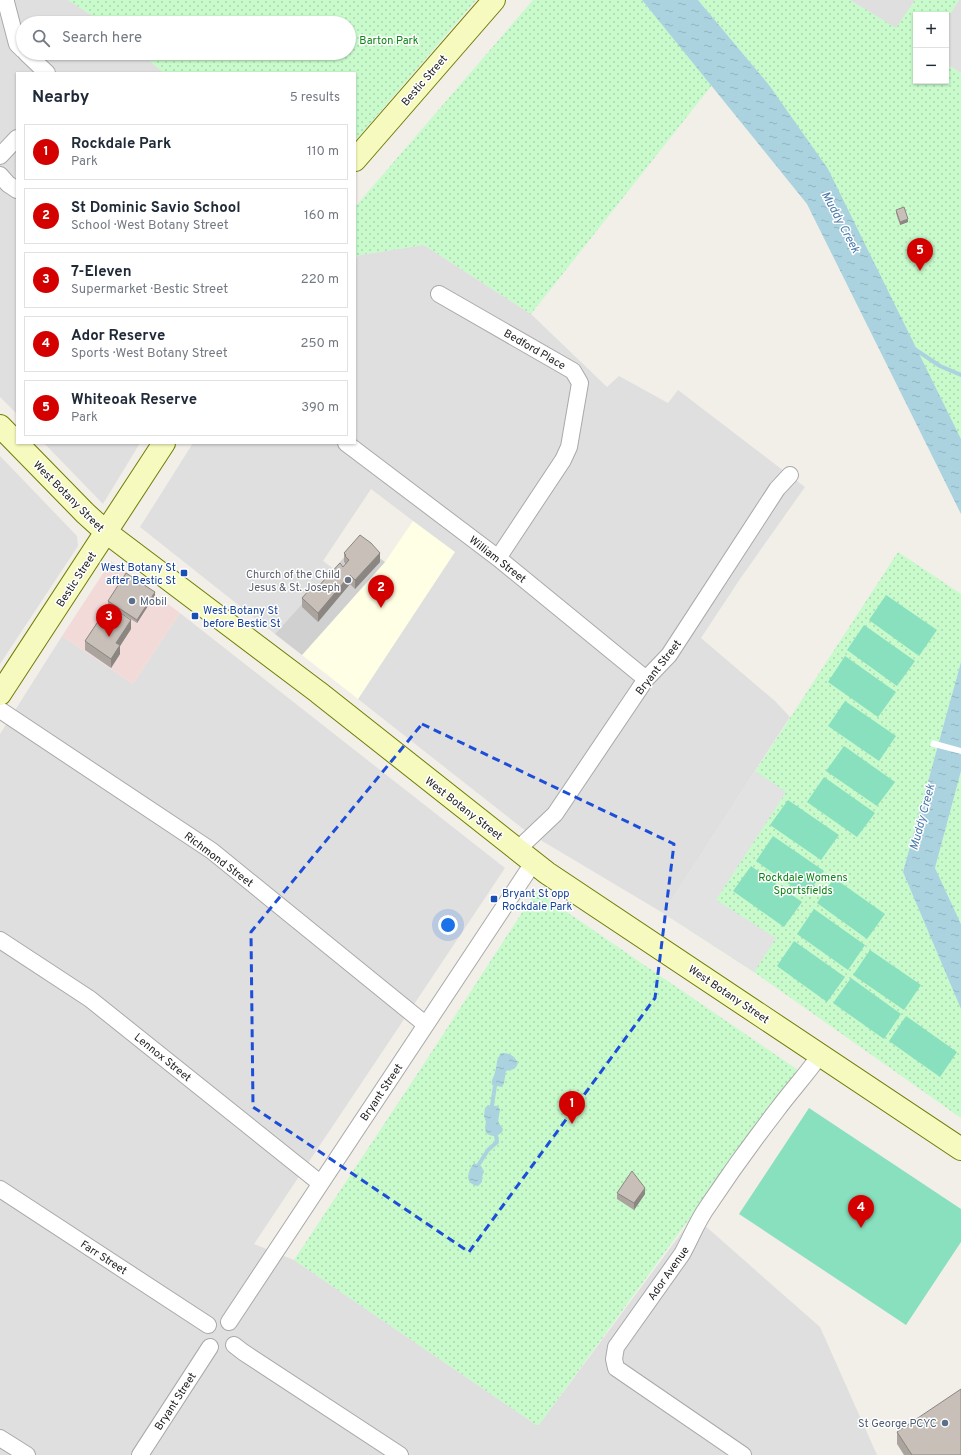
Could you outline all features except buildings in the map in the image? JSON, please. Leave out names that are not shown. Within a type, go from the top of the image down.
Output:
[{"type":"main road","name":"Bestic Street","points":[[356,159],[494,0]]},
{"type":"main road","name":"West Botany Street","points":[[0,426],[16,442]]},
{"type":"main road","name":"West Botany Street","points":[[18,444],[85,513],[106,532],[318,692],[525,856],[961,1149]]},
{"type":"main road","name":"Bestic Street","points":[[0,694],[163,444]]},
{"type":"street","points":[[6,0],[16,40]]},
{"type":"street","points":[[33,60],[46,72]]},
{"type":"street","points":[[0,156],[16,139]]},
{"type":"street","points":[[0,175],[8,184],[16,189]]},
{"type":"street","name":"Bedford Place","points":[[439,294],[573,371],[580,383],[569,447],[563,460],[498,558]]},
{"type":"street","name":"William Street","points":[[347,444],[498,558],[646,679]]},
{"type":"street","name":"Bryant Street","points":[[229,1322],[425,1024],[525,856],[646,679],[669,655],[777,489],[790,475]]},
{"type":"street","name":"Richmond Street","points":[[0,710],[212,851],[425,1024]]},
{"type":"street","name":"Lennox Street","points":[[0,940],[90,998],[320,1183]]},
{"type":"street","name":"Ador Avenue","points":[[743,1455],[616,1368],[614,1359],[616,1347],[682,1254],[690,1240],[696,1224],[707,1206],[777,1110],[820,1055]]},
{"type":"street","name":"Farr Street","points":[[0,1189],[208,1325]]},
{"type":"street","points":[[220,1319],[233,1325],[237,1335],[234,1345],[225,1351],[215,1350],[210,1347],[205,1339],[208,1325],[220,1319]]},
{"type":"street","points":[[234,1345],[400,1455]]},
{"type":"street","name":"Bryant Street","points":[[140,1455],[210,1347]]},
{"type":"street","points":[[0,1438],[27,1455]]},
{"type":"highlighted area","points":[[422,724],[674,844],[655,998],[469,1252],[253,1107],[251,932]]},
{"type":"shaded area","points":[[0,0],[68,0],[93,16],[16,16],[16,60],[149,60],[163,72],[16,72],[16,413],[0,397]]},
{"type":"shaded area","points":[[850,0],[915,0],[896,29]]},
{"type":"shaded area","points":[[959,0],[961,0],[961,73],[949,66],[949,15]]},
{"type":"shaded area","points":[[424,245],[531,314],[607,387],[619,376],[668,403],[678,390],[805,487],[740,579],[701,638],[775,701],[790,717],[663,913],[527,832],[358,699],[454,552],[371,489],[323,561],[334,569],[275,634],[140,527],[192,444],[356,444],[356,258],[359,255]]},
{"type":"shaded area","points":[[45,444],[139,444],[103,504]]},
{"type":"shaded area","points":[[0,456],[77,536],[78,546],[0,664]]},
{"type":"shaded area","points":[[413,521],[455,552],[358,699],[302,655],[385,562]]},
{"type":"shaded area","points":[[358,542],[385,562],[302,655],[275,634]]},
{"type":"shaded area","points":[[111,561],[180,613],[133,684],[62,636]]},
{"type":"shaded area","points":[[180,613],[505,868],[254,1244],[294,1260],[538,1426],[694,1216],[820,1327],[877,1455],[0,1455],[0,734],[62,636],[133,684]]},
{"type":"shaded area","points":[[755,771],[786,792],[716,900],[776,938],[754,972],[663,913]]},
{"type":"green space","name":"Barton Park","points":[[68,0],[476,0],[356,140],[356,72],[163,72],[149,60],[356,60],[356,16],[93,16]]},
{"type":"green space","points":[[533,0],[642,0],[712,85],[531,314],[424,245],[359,255],[356,258],[356,206]]},
{"type":"green space","points":[[698,0],[850,0],[896,28],[915,0],[959,0],[949,15],[949,12],[913,12],[913,84],[949,84],[949,66],[961,73],[961,439],[928,374],[769,85]]},
{"type":"green space","name":"Rockdale Womens Sportsfields","points":[[898,552],[961,594],[961,662],[903,872],[961,1009],[961,1118],[754,972],[663,913]]},
{"type":"green space","points":[[886,595],[937,630],[919,656],[869,620]]},
{"type":"green space","points":[[864,625],[915,661],[897,686],[847,650]]},
{"type":"green space","points":[[845,656],[896,692],[878,717],[828,682]]},
{"type":"green space","points":[[845,701],[896,736],[879,761],[828,726]]},
{"type":"green space","points":[[844,746],[895,782],[877,806],[826,771]]},
{"type":"green space","points":[[961,771],[961,924],[935,868]]},
{"type":"green space","points":[[824,777],[875,813],[857,837],[807,802]]},
{"type":"green space","points":[[788,800],[839,835],[821,860],[770,825]]},
{"type":"green space","points":[[773,836],[824,871],[806,896],[756,861]]},
{"type":"green space","points":[[751,866],[802,902],[784,927],[733,891]]},
{"type":"green space","points":[[834,878],[885,914],[867,939],[817,903]]},
{"type":"green space","points":[[536,891],[798,1070],[538,1426],[294,1260]]},
{"type":"green space","points":[[814,909],[865,945],[848,970],[797,934]]},
{"type":"green space","points":[[794,941],[845,977],[827,1002],[777,966]]},
{"type":"green space","points":[[870,950],[921,985],[904,1010],[853,975]]},
{"type":"green space","points":[[851,978],[901,1014],[884,1039],[833,1003]]},
{"type":"green space","points":[[906,1016],[957,1052],[940,1077],[889,1041]]},
{"type":"green space","points":[[809,1108],[961,1209],[961,1242],[906,1325],[739,1214]]},
{"type":"water","name":"Muddy Creek","points":[[642,0],[698,0],[769,85],[828,169],[961,439],[961,514],[807,204]]},
{"type":"water","name":"Muddy Creek","points":[[961,662],[961,771],[935,868],[961,924],[961,1009],[903,872]]},
{"type":"water","points":[[501,1053],[511,1055],[518,1063],[514,1069],[506,1071],[502,1087],[492,1085],[497,1061]]},
{"type":"water","points":[[488,1105],[497,1106],[500,1109],[498,1122],[503,1129],[500,1134],[496,1136],[486,1133],[486,1122],[484,1116],[485,1108]]},
{"type":"water","points":[[474,1163],[481,1166],[484,1171],[482,1182],[478,1186],[470,1183],[468,1177]]},
{"type":"pier","points":[[932,740],[961,748],[961,754],[930,746]]},
{"type":"waterway","points":[[913,348],[940,366],[961,375]]},
{"type":"waterway","points":[[492,1105],[495,1086]]},
{"type":"waterway","points":[[479,1164],[488,1150],[497,1142],[496,1136]]},
{"type":"place","name":"Whiteoak Reserve","points":[[920,271]]},
{"type":"place","name":"West Botany St after Bestic St","points":[[184,573]]},
{"type":"place","name":"Church of the Child Jesus & St. Joseph","points":[[348,580]]},
{"type":"place","name":"Mobil","points":[[132,601]]},
{"type":"place","name":"St Dominic Savio School","points":[[381,608]]},
{"type":"place","name":"West Botany St before Bestic St","points":[[195,616]]},
{"type":"place","name":"7-Eleven","points":[[109,637]]},
{"type":"place","name":"Bryant St opp Rockdale Park","points":[[494,899]]},
{"type":"place","name":"Rockdale Park","points":[[572,1124]]},
{"type":"place","name":"Ador Reserve","points":[[861,1228]]},
{"type":"place","name":"St George PCYC","points":[[945,1423]]}]
